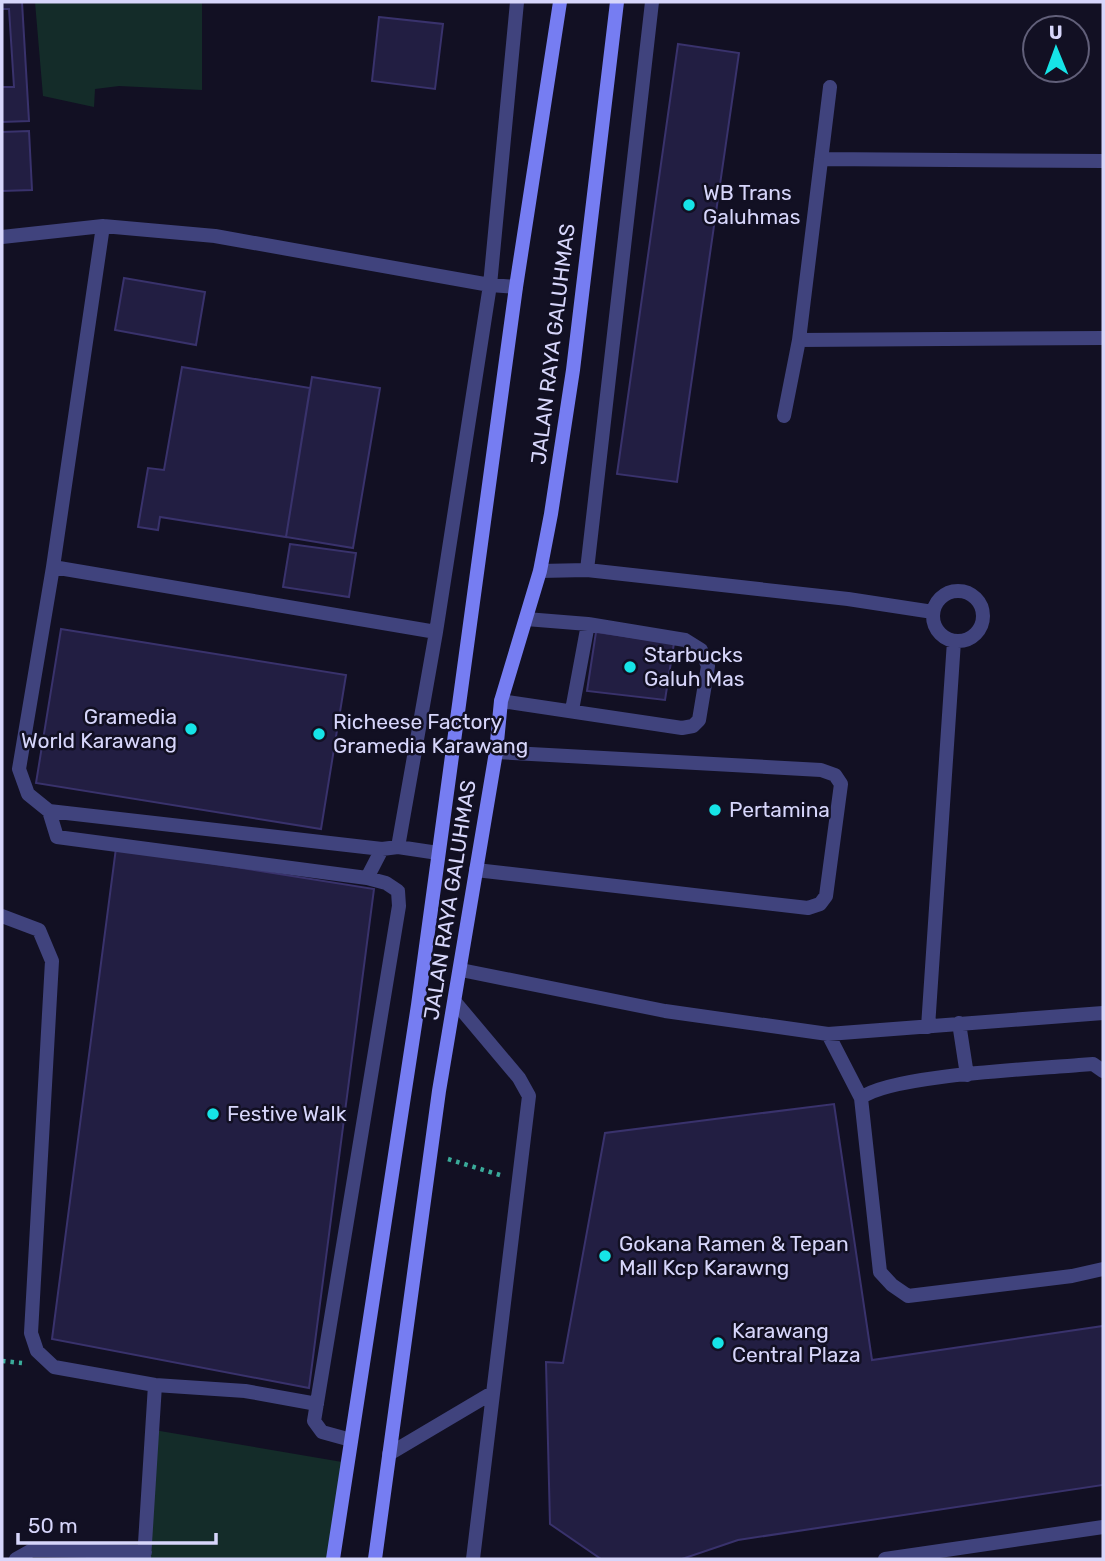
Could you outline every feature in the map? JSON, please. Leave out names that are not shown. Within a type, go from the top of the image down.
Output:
[{"type":"main road","name":"JALAN RAYA GALUHMAS","points":[[333,1559],[418,1005],[516,287],[560,2]]},
{"type":"main road","name":"JALAN RAYA GALUHMAS","points":[[375,1559],[431,1154],[496,752],[501,701],[540,571],[573,370],[617,2]]},
{"type":"street","points":[[398,846],[436,632],[490,285],[517,2]]},
{"type":"street","points":[[587,570],[652,2]]},
{"type":"street","points":[[784,416],[799,340],[830,87]]},
{"type":"street","points":[[821,159],[1103,161]]},
{"type":"street","points":[[103,226],[54,567],[19,769],[28,794],[49,811],[382,849],[398,846],[438,853]]},
{"type":"street","points":[[2,237],[103,226],[215,236],[490,285],[516,287]]},
{"type":"street","points":[[799,340],[1103,338]]},
{"type":"street","points":[[54,567],[436,632]]},
{"type":"street","points":[[540,571],[587,570],[848,599],[933,612]]},
{"type":"street","points":[[962,590],[979,601],[983,610],[980,629],[973,636],[954,641],[937,631],[933,612],[943,595],[962,590]]},
{"type":"street","points":[[501,701],[682,728],[693,726],[699,720],[708,666],[701,650],[685,640],[589,624],[526,619]]},
{"type":"street","points":[[572,710],[589,624]]},
{"type":"street","points":[[928,1027],[954,641]]},
{"type":"street","points":[[476,870],[808,908],[820,904],[827,896],[841,784],[835,775],[821,770],[496,752]]},
{"type":"street","points":[[49,811],[57,837],[367,878],[386,883],[398,891],[399,906],[314,1421],[321,1432],[351,1440]]},
{"type":"street","points":[[367,878],[382,849]]},
{"type":"street","points":[[2,916],[39,930],[52,961],[31,1333],[37,1351],[54,1367],[155,1385],[245,1391],[317,1404]]},
{"type":"street","points":[[461,970],[665,1012],[828,1034],[1103,1013]]},
{"type":"street","points":[[455,1002],[519,1077],[529,1096],[473,1559]]},
{"type":"street","points":[[959,1023],[967,1075]]},
{"type":"street","points":[[828,1034],[861,1098],[880,1272],[892,1285],[908,1296],[1072,1276],[1103,1269]]},
{"type":"street","points":[[861,1098],[871,1089],[967,1075],[1079,1065],[1093,1065],[1103,1070]]},
{"type":"street","points":[[16,1559],[33,1550],[145,1556],[155,1385]]},
{"type":"street","points":[[389,1454],[492,1393]]},
{"type":"street","points":[[885,1559],[1103,1527]]},
{"type":"path","points":[[431,1154],[517,1180]]},
{"type":"green space","points":[[35,2],[202,2],[202,90],[119,86],[95,89],[94,107],[43,96]]},
{"type":"green space","points":[[154,1430],[348,1463],[333,1559],[143,1559]]},
{"type":"building","points":[[2,2],[22,2],[29,121],[2,122],[2,87],[14,87],[9,9],[2,9]]},
{"type":"building","points":[[379,17],[443,24],[435,89],[372,81]]},
{"type":"building","points":[[678,44],[739,53],[677,482],[617,474]]},
{"type":"building","points":[[29,131],[32,190],[2,191],[2,132]]},
{"type":"building","points":[[124,278],[205,292],[196,345],[115,330]]},
{"type":"building","points":[[182,367],[310,388],[286,537],[160,517],[158,530],[138,527],[148,468],[164,470]]},
{"type":"building","points":[[312,377],[380,388],[353,548],[286,537]]},
{"type":"building","points":[[290,544],[356,553],[349,597],[283,587]]},
{"type":"building","name":"Gramedia World Karawang","points":[[61,629],[346,675],[321,829],[36,783]]},
{"type":"building","name":"Starbucks Galuh Mas","points":[[596,632],[674,643],[665,700],[587,691]]},
{"type":"building","name":"Festive Walk","points":[[116,848],[374,889],[309,1388],[52,1339]]},
{"type":"building","name":"Karawang Central Plaza","points":[[834,1104],[872,1360],[1103,1326],[1103,1485],[738,1540],[682,1559],[601,1559],[550,1524],[546,1362],[563,1363],[605,1133]]},
{"type":"place","name":"WB Trans Galuhmas","points":[[689,205]]},
{"type":"place","name":"Starbucks Galuh Mas","points":[[630,667]]},
{"type":"place","name":"Gramedia World Karawang","points":[[191,729]]},
{"type":"place","name":"Richeese Factory Gramedia Karawang","points":[[319,734]]},
{"type":"place","name":"Pertamina","points":[[715,810]]},
{"type":"place","name":"Festive Walk","points":[[213,1114]]},
{"type":"place","name":"Gokana Ramen & Tepan Mall Kcp Karawng","points":[[605,1256]]},
{"type":"place","name":"Karawang Central Plaza","points":[[718,1343]]}]
